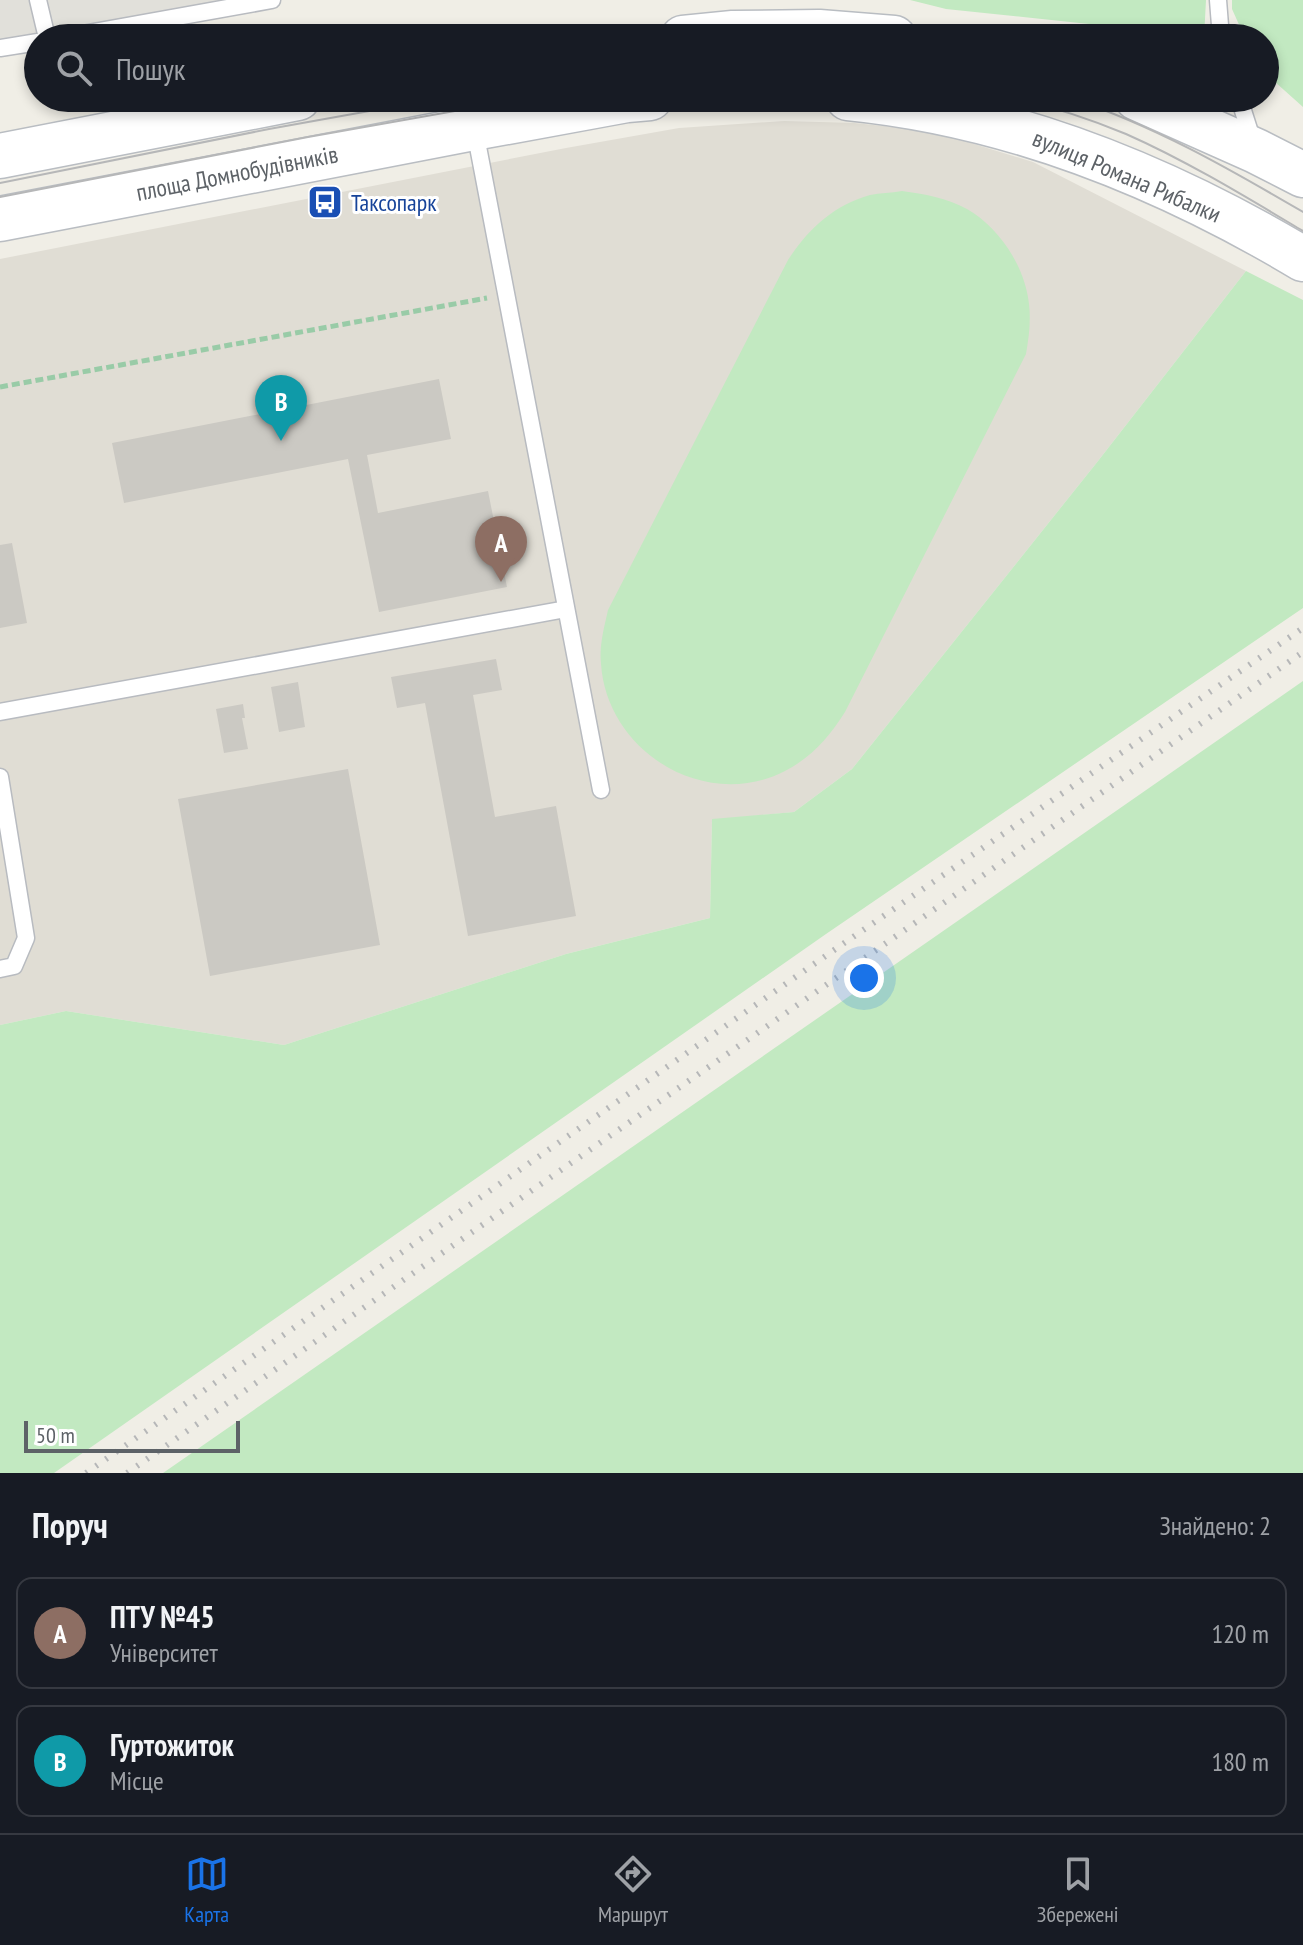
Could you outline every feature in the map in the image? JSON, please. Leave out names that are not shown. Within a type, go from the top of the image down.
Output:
[{"type":"main road","points":[[0,156],[226,112]]},
{"type":"main road","points":[[474,128],[561,112]]},
{"type":"main road","name":"вулиця Романа Рибалки","points":[[942,112],[1018,130],[1075,149],[1211,209],[1303,259]]},
{"type":"main road","points":[[1168,112],[1303,175]]},
{"type":"main road","name":"площа Домнобудівників","points":[[0,219],[474,128]]},
{"type":"lane","points":[[38,0],[44,24]]},
{"type":"lane","points":[[138,24],[272,0]]},
{"type":"lane","points":[[1218,0],[1220,24]]},
{"type":"lane","points":[[0,48],[24,44]]},
{"type":"lane","points":[[1243,112],[1256,151]]},
{"type":"lane","points":[[474,128],[601,790]]},
{"type":"lane","points":[[0,712],[566,609]]},
{"type":"lane","points":[[0,777],[26,938],[14,966],[0,969]]},
{"type":"path","points":[[0,387],[506,294]]},
{"type":"shaded area","points":[[0,0],[272,0],[136,24],[24,24],[24,44],[0,48]]},
{"type":"shaded area","points":[[784,121],[854,123],[932,131],[1033,162],[1246,271],[852,769],[794,812],[712,820],[710,918],[566,954],[284,1045],[66,1011],[0,1025],[0,259],[679,128]]},
{"type":"green space","points":[[910,0],[1206,0],[1205,24],[1089,24],[946,9]]},
{"type":"green space","points":[[1232,0],[1303,0],[1303,107],[1279,86],[1279,24],[1239,24],[1232,9]]},
{"type":"green space","points":[[902,191],[959,205],[979,217],[1000,238],[1016,263],[1027,290],[1030,317],[1026,354],[845,712],[833,730],[812,753],[795,765],[754,782],[723,784],[693,778],[665,766],[641,747],[621,724],[607,696],[601,664],[601,644],[608,610],[788,260],[813,228],[845,205],[870,195]]},
{"type":"green space","points":[[1246,271],[1303,300],[1303,608],[826,934],[54,1473],[0,1473],[0,1025],[66,1011],[284,1045],[566,954],[710,918],[712,819],[794,812],[852,769]]},
{"type":"green space","points":[[1303,681],[1303,1473],[163,1473]]},
{"type":"building","points":[[439,379],[451,439],[367,455],[378,513],[488,491],[507,587],[379,612],[348,459],[124,503],[112,443]]},
{"type":"building","points":[[12,543],[27,623],[0,628],[0,545]]},
{"type":"building","points":[[496,659],[502,690],[473,695],[495,817],[556,806],[576,916],[468,936],[425,703],[397,708],[391,677]]},
{"type":"building","points":[[298,682],[305,727],[279,732],[271,687]]},
{"type":"building","points":[[243,704],[245,718],[242,718],[248,749],[224,753],[216,709]]},
{"type":"building","points":[[348,769],[380,945],[210,976],[178,799]]},
{"type":"tram line","points":[[0,183],[364,112]]},
{"type":"tram line","points":[[0,197],[450,112]]},
{"type":"tram line","points":[[1064,112],[1149,145],[1303,231]]},
{"type":"tram line","points":[[1108,112],[1160,134],[1303,212]]},
{"type":"railway","points":[[86,1473],[837,948],[1303,628]]},
{"type":"railway","points":[[127,1473],[1303,652]]},
{"type":"place","name":"Таксопарк","points":[[325,202]]},
{"type":"place","name":"Гуртожиток","points":[[281,441]]},
{"type":"place","name":"ПТУ №45","points":[[501,582]]}]
